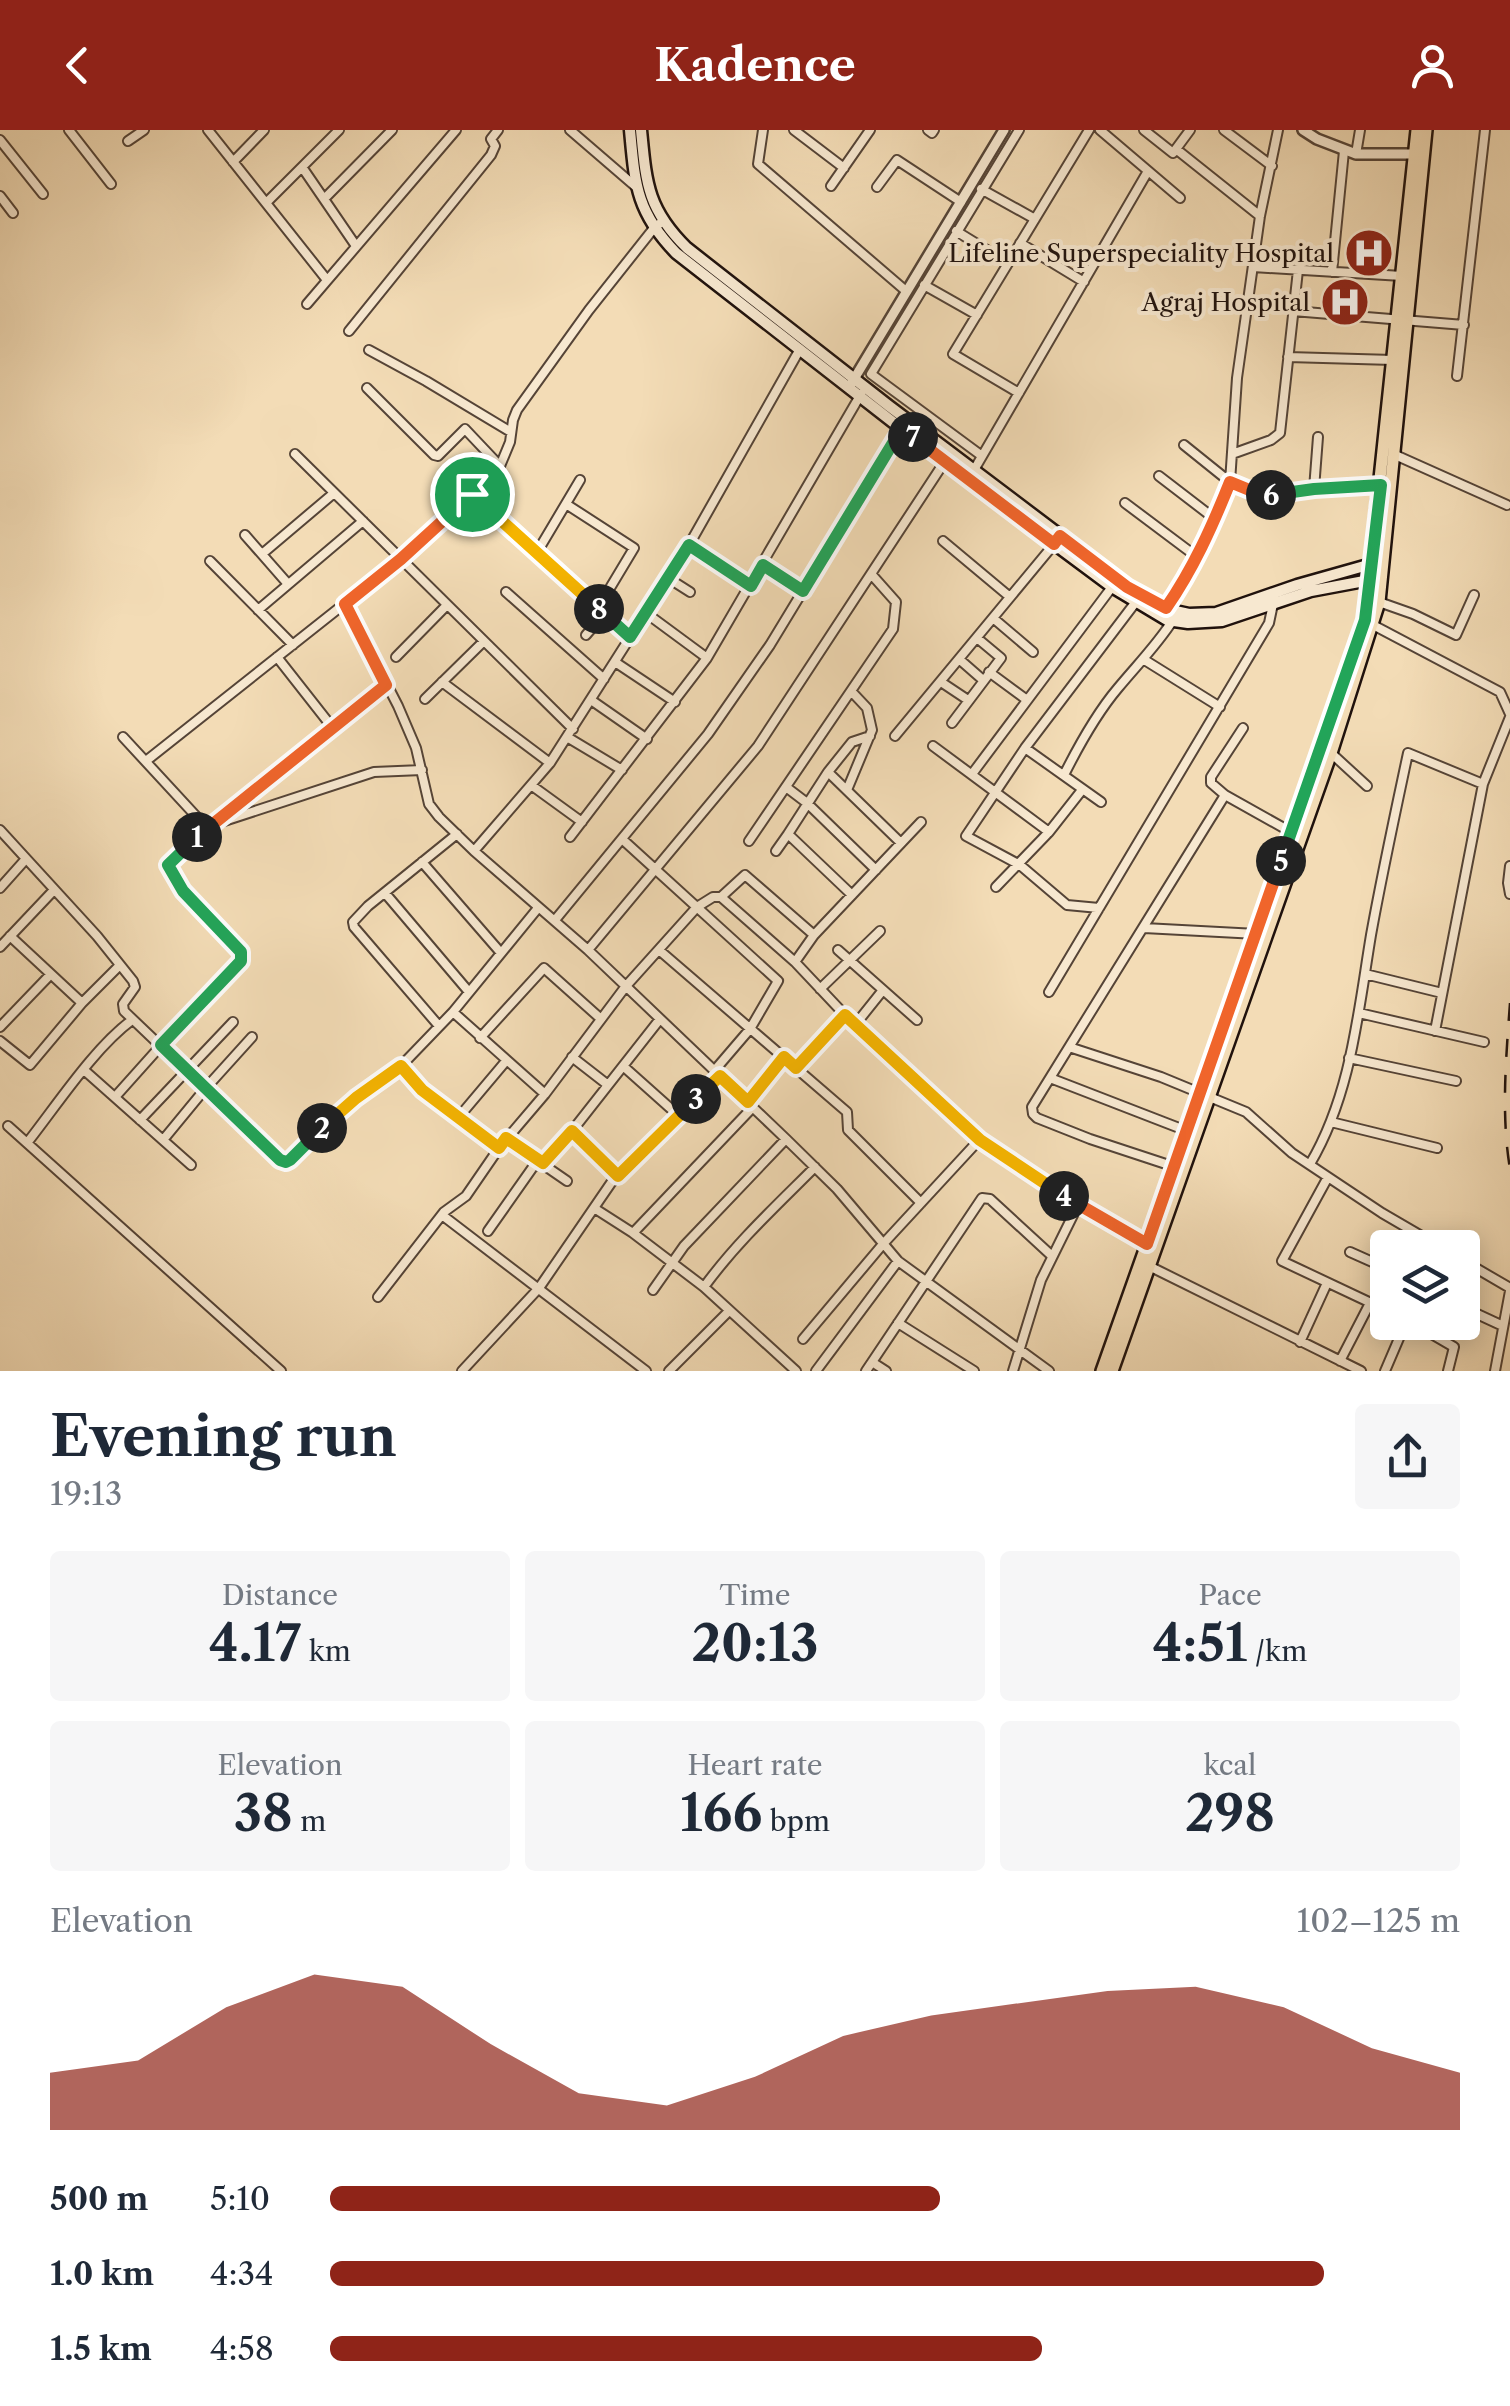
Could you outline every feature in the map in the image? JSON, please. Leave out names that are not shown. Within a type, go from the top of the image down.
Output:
[{"type":"main road","points":[[630,130],[640,202],[692,266],[800,349],[852,382]]},
{"type":"main road","points":[[641,130],[648,188],[659,225],[948,458],[1057,540],[1171,614],[1216,613],[1378,562]]},
{"type":"main road","points":[[1378,562],[1393,360],[1419,154],[1417,130]]},
{"type":"main road","points":[[1112,1371],[1290,832],[1356,650],[1376,579],[1393,454],[1402,276],[1419,154],[1426,130]]},
{"type":"main road","points":[[863,391],[902,428],[974,470],[1112,588],[1136,603],[1171,614],[1222,620],[1311,591],[1376,579]]},
{"type":"main road","points":[[1102,1371],[1187,1132],[1205,1095],[1331,753],[1379,602],[1376,579]]},
{"type":"street","points":[[69,130],[111,184]]},
{"type":"street","points":[[128,141],[144,130]]},
{"type":"street","points":[[208,130],[327,280]]},
{"type":"street","points":[[233,162],[264,130]]},
{"type":"street","points":[[266,203],[339,130]]},
{"type":"street","points":[[324,200],[392,130]]},
{"type":"street","points":[[307,304],[456,130]]},
{"type":"street","points":[[348,331],[491,155],[495,146],[481,130]]},
{"type":"street","points":[[491,139],[498,130]]},
{"type":"street","points":[[570,130],[635,186]]},
{"type":"street","points":[[764,130],[758,164],[906,291]]},
{"type":"street","points":[[794,130],[806,134],[844,168]]},
{"type":"street","points":[[831,186],[870,130]]},
{"type":"street","points":[[852,382],[1004,130]]},
{"type":"street","points":[[982,456],[871,374],[1019,130]]},
{"type":"street","points":[[1019,393],[953,354],[1087,134],[1076,130]]},
{"type":"street","points":[[1100,130],[1180,198]]},
{"type":"street","points":[[1144,130],[1172,153],[1190,130]]},
{"type":"street","points":[[1224,130],[1272,166]]},
{"type":"street","points":[[1064,776],[1077,748],[1116,690],[1144,659],[1171,614],[1230,482],[1237,378],[1260,216],[1278,130]]},
{"type":"street","points":[[1303,130],[1356,154],[1419,154]]},
{"type":"street","points":[[1356,154],[1360,130]]},
{"type":"street","points":[[1457,376],[1485,130]]},
{"type":"street","points":[[0,140],[43,194]]},
{"type":"street","points":[[1176,149],[1260,216]]},
{"type":"street","points":[[1332,272],[1344,150]]},
{"type":"street","points":[[876,187],[897,160],[960,202]]},
{"type":"street","points":[[302,167],[356,246]]},
{"type":"street","points":[[974,470],[1148,171]]},
{"type":"street","points":[[981,189],[1035,219]]},
{"type":"street","points":[[0,196],[14,212]]},
{"type":"street","points":[[146,761],[401,559],[500,466],[517,410],[659,225]]},
{"type":"street","points":[[956,231],[1008,263]]},
{"type":"street","points":[[1020,243],[1084,282]]},
{"type":"street","points":[[1253,267],[1402,276]]},
{"type":"street","points":[[1232,454],[1280,433],[1298,270]]},
{"type":"street","points":[[924,285],[977,315]]},
{"type":"street","points":[[1293,311],[1464,324]]},
{"type":"street","points":[[474,851],[550,764],[689,545],[800,349]]},
{"type":"street","points":[[369,350],[512,432]]},
{"type":"street","points":[[1288,357],[1393,360]]},
{"type":"street","points":[[367,388],[434,455],[438,456],[465,429],[500,466]]},
{"type":"street","points":[[570,837],[707,658],[863,391]]},
{"type":"street","points":[[555,920],[708,734],[770,645],[902,428]]},
{"type":"street","points":[[1314,489],[1318,436]]},
{"type":"street","points":[[1184,446],[1230,482],[1264,496],[1381,485]]},
{"type":"street","points":[[295,454],[484,641],[570,733],[622,770]]},
{"type":"street","points":[[1393,454],[1507,506]]},
{"type":"street","points":[[588,950],[758,746],[948,458]]},
{"type":"street","points":[[1159,476],[1215,519]]},
{"type":"street","points":[[536,554],[580,480]]},
{"type":"street","points":[[262,554],[334,493]]},
{"type":"street","points":[[472,494],[630,637]]},
{"type":"street","points":[[1125,503],[1198,556]]},
{"type":"street","points":[[566,504],[634,548],[586,635]]},
{"type":"street","points":[[258,610],[362,521]]},
{"type":"street","points":[[245,535],[288,584]]},
{"type":"street","points":[[895,736],[1057,540]]},
{"type":"street","points":[[943,541],[1010,598]]},
{"type":"street","points":[[689,545],[751,586]]},
{"type":"street","points":[[210,561],[293,644]]},
{"type":"street","points":[[763,565],[803,591]]},
{"type":"street","points":[[750,841],[894,629],[896,602],[872,575]]},
{"type":"street","points":[[668,578],[690,592]]},
{"type":"street","points":[[972,774],[1112,588]]},
{"type":"street","points":[[506,592],[604,679]]},
{"type":"street","points":[[1379,602],[1456,634],[1474,595]]},
{"type":"street","points":[[1099,908],[1068,904],[1020,864],[966,836],[1026,748],[1136,603]]},
{"type":"street","points":[[345,604],[416,748],[429,804],[474,851],[588,950],[786,1139],[837,1189],[898,1261],[1049,1371]]},
{"type":"street","points":[[1049,992],[1220,707],[1269,622],[1274,604]]},
{"type":"street","points":[[396,657],[448,605]]},
{"type":"street","points":[[646,612],[707,658]]},
{"type":"street","points":[[993,618],[1033,652]]},
{"type":"street","points":[[1373,625],[1500,692],[1510,716],[1483,784],[1434,1031]]},
{"type":"street","points":[[952,723],[1001,658],[977,638]]},
{"type":"street","points":[[424,700],[484,641]]},
{"type":"street","points":[[277,657],[332,727]]},
{"type":"street","points":[[959,659],[1027,700]]},
{"type":"street","points":[[1144,659],[1220,707]]},
{"type":"street","points":[[615,662],[675,702]]},
{"type":"street","points":[[442,682],[550,764]]},
{"type":"street","points":[[940,682],[968,700]]},
{"type":"street","points":[[114,1097],[242,957],[183,891],[168,865],[206,828],[386,685]]},
{"type":"street","points":[[847,790],[872,730],[867,708],[852,691]]},
{"type":"street","points":[[590,700],[647,738]]},
{"type":"street","points":[[1243,728],[1211,777],[1211,784],[1290,832]]},
{"type":"street","points":[[776,851],[852,742],[870,736]]},
{"type":"street","points":[[123,737],[206,828]]},
{"type":"street","points":[[933,746],[1049,832]]},
{"type":"street","points":[[1026,748],[1101,802]]},
{"type":"street","points":[[1331,753],[1367,786]]},
{"type":"street","points":[[1310,1164],[1325,1139],[1338,1103],[1408,753],[1483,784]]},
{"type":"street","points":[[206,828],[374,772],[422,770]]},
{"type":"street","points":[[828,772],[901,843]]},
{"type":"street","points":[[531,785],[582,822]]},
{"type":"street","points":[[786,788],[876,870]]},
{"type":"street","points":[[996,887],[1049,832],[1082,790]]},
{"type":"street","points":[[1175,1166],[1037,1118],[1032,1107],[1225,796]]},
{"type":"street","points":[[795,962],[814,935],[920,822]]},
{"type":"street","points":[[0,830],[133,981],[135,987],[123,1004],[124,1011],[286,1162],[335,1114],[401,1066],[453,1012],[538,908]]},
{"type":"street","points":[[440,1026],[354,927],[355,918],[457,834]]},
{"type":"street","points":[[788,834],[852,895]]},
{"type":"street","points":[[462,1371],[539,1288],[618,1176],[717,1073],[750,1029],[778,981],[622,840]]},
{"type":"street","points":[[0,888],[25,860]]},
{"type":"street","points":[[422,862],[501,954]]},
{"type":"street","points":[[1510,866],[1510,894]]},
{"type":"street","points":[[721,897],[745,874],[814,935]]},
{"type":"street","points":[[0,946],[54,890]]},
{"type":"street","points":[[385,893],[469,992]]},
{"type":"street","points":[[378,1296],[442,1215],[466,1196],[506,1138],[545,1094],[626,986],[697,907],[713,896],[721,897],[795,962],[845,1015],[980,1140],[1078,1205],[1147,1244]]},
{"type":"street","points":[[732,939],[750,922]]},
{"type":"street","points":[[1144,928],[1257,934]]},
{"type":"street","points":[[820,990],[880,931]]},
{"type":"street","points":[[10,936],[82,1003]]},
{"type":"street","points":[[659,950],[847,1112],[848,1130],[921,1202]]},
{"type":"street","points":[[838,950],[918,1020]]},
{"type":"street","points":[[0,1040],[30,1066],[82,1003],[119,966]]},
{"type":"street","points":[[480,1038],[544,968],[601,1019]]},
{"type":"street","points":[[1364,974],[1442,992]]},
{"type":"street","points":[[0,1027],[50,975]]},
{"type":"street","points":[[855,1024],[883,990]]},
{"type":"street","points":[[453,1012],[545,1094]]},
{"type":"street","points":[[1359,1013],[1484,1042]]},
{"type":"street","points":[[796,1068],[845,1015]]},
{"type":"street","points":[[488,1231],[532,1167],[543,1163],[572,1131],[660,1018]]},
{"type":"street","points":[[28,1143],[84,1070],[132,1020]]},
{"type":"street","points":[[140,1120],[233,1022]]},
{"type":"street","points":[[163,1140],[252,1037]]},
{"type":"street","points":[[1069,1048],[1246,1112],[1292,1153],[1410,1230]]},
{"type":"street","points":[[572,1057],[608,1085]]},
{"type":"street","points":[[632,1233],[751,1105],[784,1057]]},
{"type":"street","points":[[1348,1058],[1456,1081]]},
{"type":"street","points":[[458,1118],[506,1061]]},
{"type":"street","points":[[401,1066],[422,1090],[499,1148]]},
{"type":"street","points":[[623,1066],[679,1116]]},
{"type":"street","points":[[84,1070],[190,1164]]},
{"type":"street","points":[[1050,1078],[1187,1132]]},
{"type":"street","points":[[1331,1122],[1438,1148]]},
{"type":"street","points":[[8,1126],[280,1371]]},
{"type":"street","points":[[572,1131],[618,1176]]},
{"type":"street","points":[[506,1138],[567,1181]]},
{"type":"street","points":[[653,1290],[684,1246],[786,1139]]},
{"type":"street","points":[[803,1339],[882,1244],[980,1140]]},
{"type":"street","points":[[704,1288],[755,1227],[815,1168]]},
{"type":"street","points":[[1328,1177],[1282,1262],[1370,1303],[1340,1361]]},
{"type":"street","points":[[886,1371],[869,1367],[982,1198],[990,1200],[1052,1256]]},
{"type":"street","points":[[1014,1371],[1041,1280],[1078,1205]]},
{"type":"street","points":[[594,1208],[704,1288],[796,1371]]},
{"type":"street","points":[[442,1215],[646,1371]]},
{"type":"street","points":[[1350,1252],[1370,1261]]},
{"type":"street","points":[[816,1371],[898,1261]]},
{"type":"street","points":[[1149,1266],[1362,1371]]},
{"type":"street","points":[[1480,1271],[1510,1290],[1495,1371]]},
{"type":"street","points":[[1300,1342],[1328,1283]]},
{"type":"street","points":[[669,1371],[729,1311]]},
{"type":"street","points":[[1480,1315],[1503,1326]]},
{"type":"street","points":[[898,1323],[974,1371]]},
{"type":"street","points":[[1385,1371],[1400,1340]]},
{"type":"street","points":[[1441,1340],[1454,1347],[1448,1371]]},
{"type":"railway","points":[[1510,1003],[1505,1107],[1510,1169]]},
{"type":"place","name":"Lifeline Superspeciality Hospital","points":[[1369,253]]},
{"type":"place","name":"Agraj Hospital","points":[[1345,302]]},
{"type":"route","points":[[902,428],[1054,544],[1060,536],[1127,587],[1166,608],[1210,534],[1230,482],[1264,496],[1381,485],[1365,620],[1356,650],[1147,1244],[1078,1205],[980,1140],[845,1015],[796,1068],[784,1057],[748,1102],[720,1076],[618,1176],[572,1131],[543,1163],[506,1138],[499,1148],[422,1090],[401,1066],[335,1114],[286,1162],[234,1118],[161,1045],[242,957],[183,891],[168,865],[206,828],[386,685],[345,604],[472,494],[630,637],[689,545],[751,586],[763,565],[803,591],[902,428]]}]
